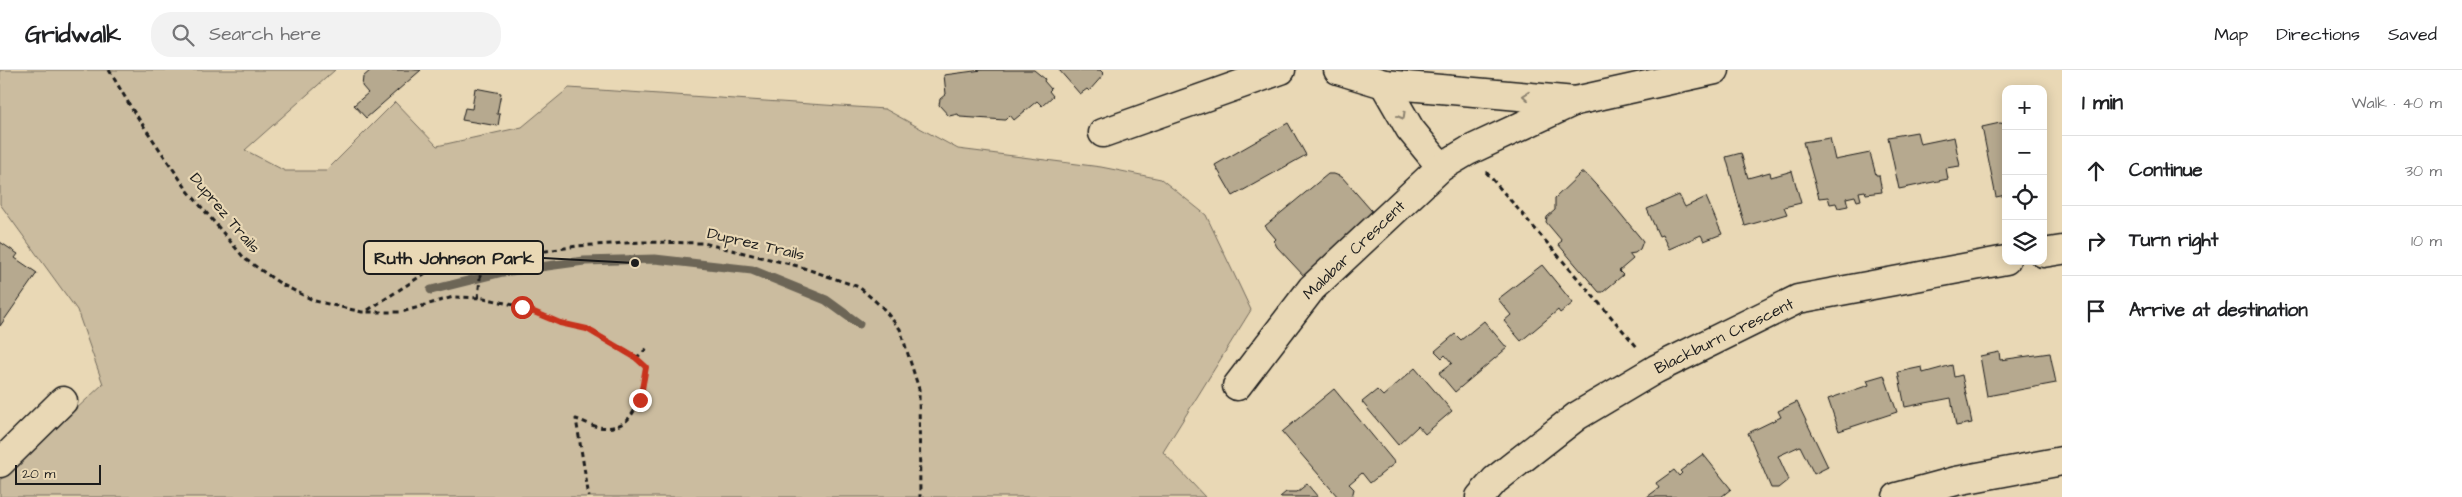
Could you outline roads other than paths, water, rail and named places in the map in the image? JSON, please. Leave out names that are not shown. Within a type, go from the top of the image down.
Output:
[{"type":"street","points":[[1103,133],[1281,70]]},
{"type":"street","name":"Malabar Crescent","points":[[1338,70],[1384,84],[1575,101]]},
{"type":"street","name":"Malabar Crescent","points":[[1237,386],[1312,288],[1441,167],[1468,151],[1575,101],[1715,70]]},
{"type":"street","points":[[1384,84],[1410,129],[1441,167]]},
{"type":"street","points":[[2047,252],[2062,250]]},
{"type":"street","name":"Blackburn Crescent","points":[[1480,497],[1495,480],[1577,416],[1656,368],[1798,299],[2002,261]]},
{"type":"street","points":[[0,463],[63,401]]},
{"type":"street","points":[[1897,497],[1956,481],[2062,461]]},
{"type":"waterway","points":[[431,290],[503,272],[584,261],[655,259],[752,270],[826,300],[859,324]]},
{"type":"place","name":"Ruth Johnson Park","points":[[635,263]]}]
